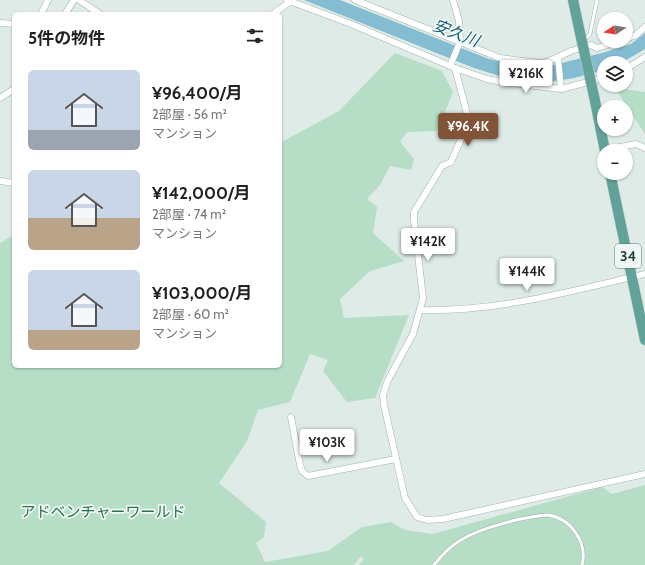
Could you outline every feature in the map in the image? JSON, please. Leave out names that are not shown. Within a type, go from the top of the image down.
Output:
[{"type":"main road","points":[[573,0],[604,144]]},
{"type":"main road","name":"34","points":[[611,180],[645,340]]},
{"type":"street","points":[[42,12],[48,0]]},
{"type":"street","points":[[66,12],[74,0]]},
{"type":"street","points":[[78,0],[97,12]]},
{"type":"street","points":[[355,0],[500,58],[538,64],[558,59],[578,49],[591,45],[597,48]]},
{"type":"street","points":[[453,0],[458,21],[460,42],[453,67],[469,121],[451,162],[442,166],[414,212],[423,298],[421,310],[413,334],[388,380],[383,395],[405,498],[417,517],[427,520],[443,519],[645,474]]},
{"type":"street","points":[[276,12],[290,1],[453,67],[487,79],[509,83],[561,87],[597,79]]},
{"type":"street","points":[[0,23],[12,24]]},
{"type":"street","points":[[633,36],[645,27]]},
{"type":"street","points":[[633,65],[645,57]]},
{"type":"street","points":[[558,59],[561,87]]},
{"type":"street","points":[[0,98],[12,90]]},
{"type":"street","points":[[633,145],[636,144],[645,148]]},
{"type":"street","points":[[0,181],[12,183]]},
{"type":"street","points":[[421,310],[452,311],[491,307],[522,302],[645,274]]},
{"type":"street","points":[[291,417],[300,465],[302,471],[308,476],[396,459]]},
{"type":"lane","points":[[578,49],[590,34],[597,0]]},
{"type":"lane","points":[[434,565],[443,554],[461,539],[498,526],[548,515],[555,516],[573,529],[582,548],[582,565]]},
{"type":"green space","name":"アドベンチャーワールド","points":[[395,53],[442,71],[453,92],[437,131],[407,132],[400,142],[414,159],[411,170],[390,166],[380,185],[367,199],[377,207],[373,233],[404,261],[370,271],[340,299],[344,318],[409,315],[375,398],[347,402],[323,371],[328,360],[310,354],[290,402],[258,410],[247,441],[219,483],[266,522],[264,537],[256,543],[265,562],[328,551],[362,527],[391,522],[405,530],[433,534],[602,487],[612,494],[645,485],[645,565],[359,565],[364,559],[361,556],[354,565],[0,565],[0,243],[12,236],[12,368],[282,368],[282,142],[339,111]]},
{"type":"green space","points":[[633,90],[645,92],[645,134],[633,116],[633,100],[623,100],[618,92],[633,92]]},
{"type":"water","points":[[304,0],[340,0],[489,59],[523,66],[545,67],[618,48],[633,48],[633,42],[645,33],[645,49],[633,56],[597,56],[597,72],[574,78],[550,82],[506,78],[474,68]]},
{"type":"water label","name":"安久川","points":[[456,33]]}]
